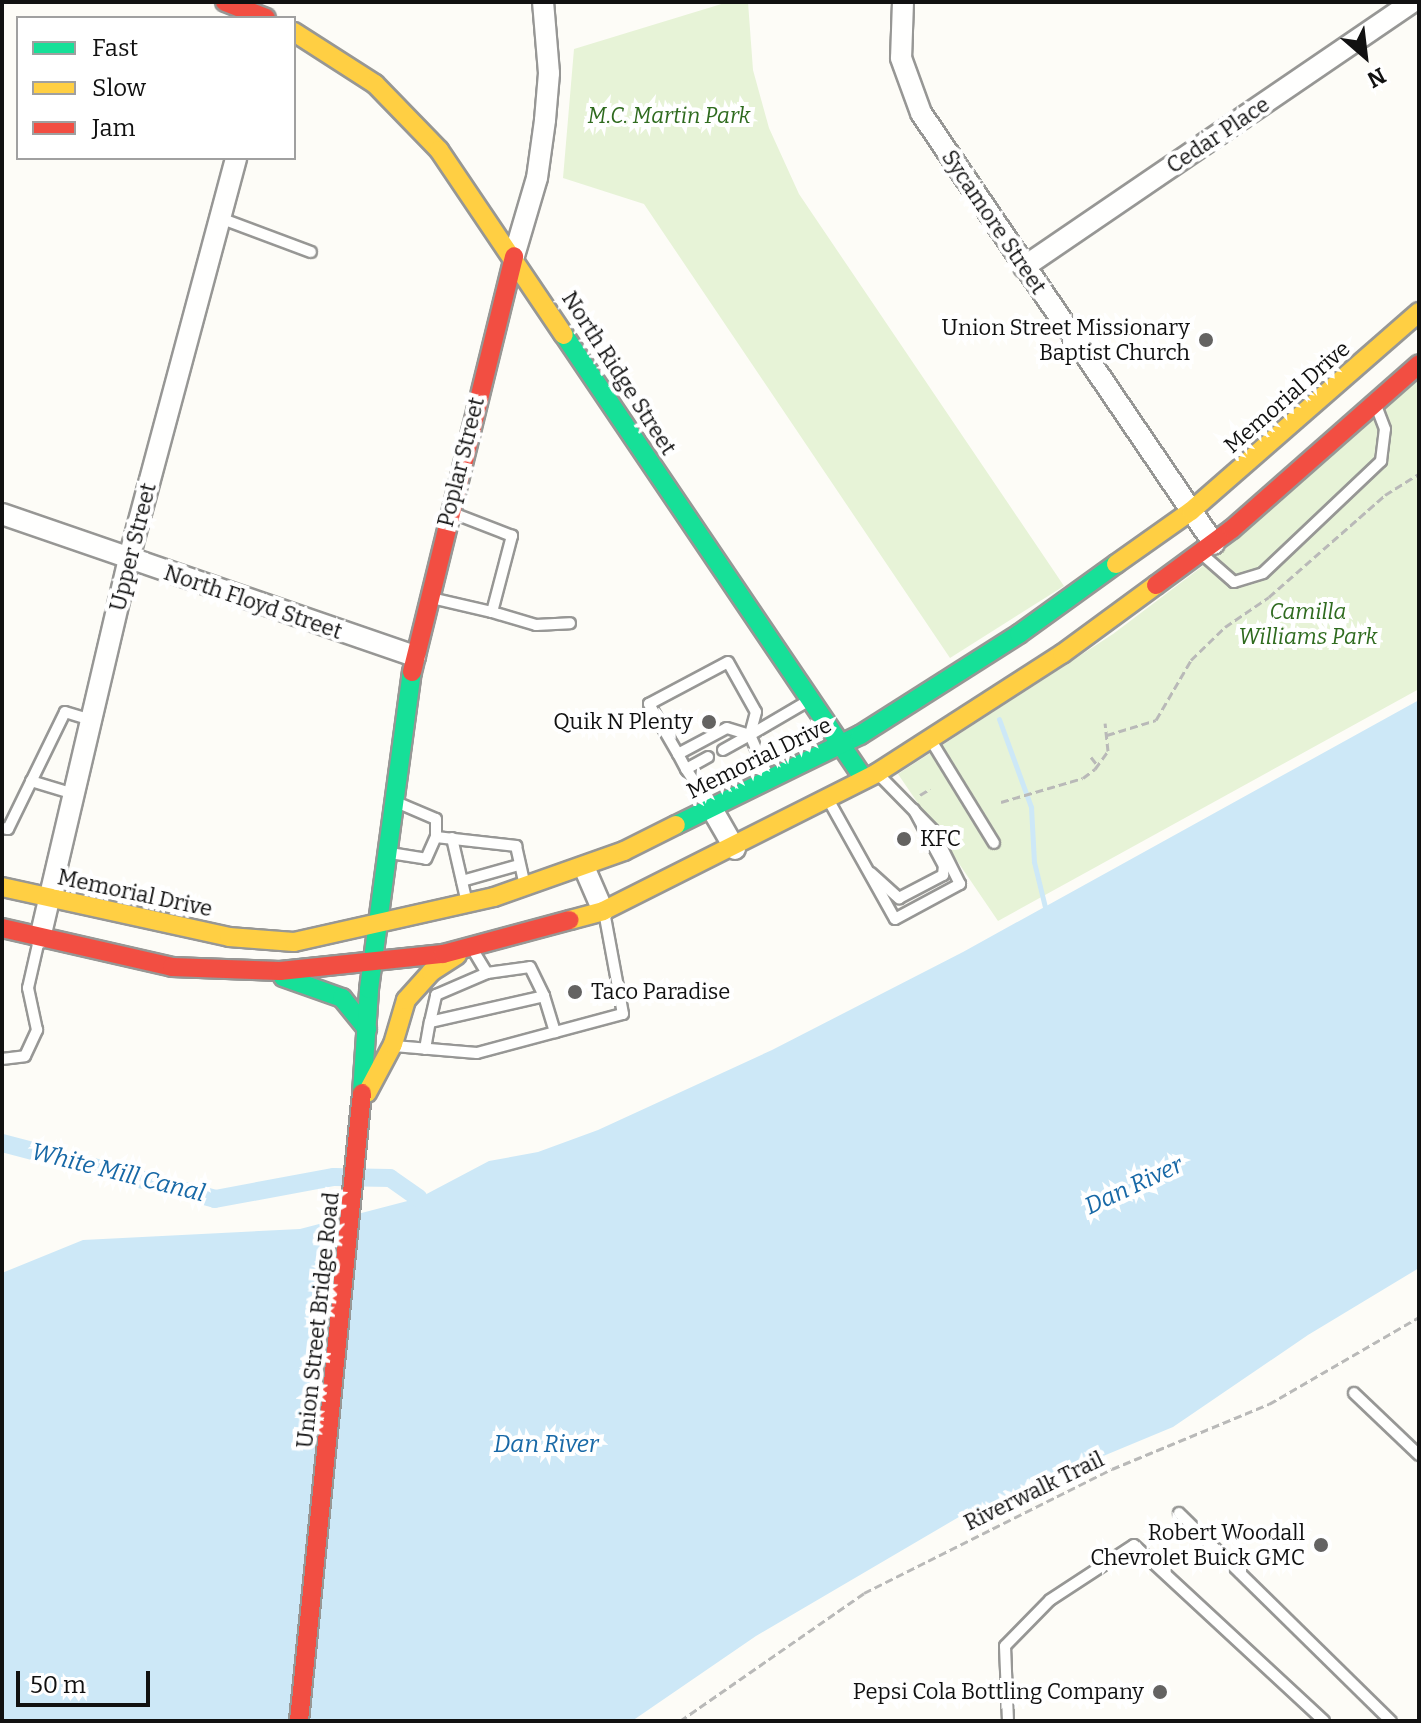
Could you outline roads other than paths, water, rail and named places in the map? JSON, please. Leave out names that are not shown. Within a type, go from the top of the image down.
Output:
[{"type":"main road","points":[[225,2],[261,16]]},
{"type":"main road","name":"North Ridge Street","points":[[296,33],[345,61],[408,115],[514,256],[841,745],[871,776]]},
{"type":"main road","name":"Poplar Street","points":[[379,925],[415,656],[448,511],[514,256]]},
{"type":"main road","name":"Memorial Drive","points":[[2,887],[261,942],[326,938],[526,888],[584,867],[712,809],[841,745],[1019,634],[1191,511],[1419,312]]},
{"type":"main road","points":[[2,928],[172,967],[259,971],[373,963],[469,949],[603,911],[735,849],[871,776],[1074,646],[1208,549],[1419,364]]},
{"type":"main road","name":"Union Street Bridge Road","points":[[299,1721],[379,925]]},
{"type":"main road","points":[[363,1105],[392,1046],[406,1000],[419,984],[469,949]]},
{"type":"main road","points":[[259,971],[325,988],[356,1010],[367,1029]]},
{"type":"street","name":"Poplar Street","points":[[514,256],[537,178],[545,120],[549,73],[543,2]]},
{"type":"street","name":"Sycamore Street","points":[[903,2],[901,58],[908,87],[1024,267],[1191,511],[1208,549]]},
{"type":"street","name":"Cedar Place","points":[[1024,267],[1412,2]]},
{"type":"street","name":"Upper Street","points":[[40,938],[129,558],[235,160]]},
{"type":"street","name":"North Floyd Street","points":[[2,514],[415,656]]},
{"type":"street","points":[[712,809],[735,849]]},
{"type":"street","points":[[584,867],[603,911]]},
{"type":"lane","points":[[220,218],[311,252]]},
{"type":"lane","points":[[1208,549],[1234,582],[1263,573],[1381,461],[1385,429],[1375,404]]},
{"type":"lane","points":[[448,511],[512,536],[492,612]]},
{"type":"lane","points":[[427,597],[536,625],[570,623]]},
{"type":"lane","points":[[712,809],[649,704],[728,662],[756,712],[750,735],[770,781]]},
{"type":"lane","points":[[723,750],[810,700]]},
{"type":"lane","points":[[2,828],[8,829],[65,712],[91,720]]},
{"type":"lane","points":[[678,754],[727,728],[750,735]]},
{"type":"lane","points":[[930,739],[994,843]]},
{"type":"lane","points":[[686,769],[708,757]]},
{"type":"lane","points":[[700,790],[761,758]]},
{"type":"lane","points":[[828,799],[895,919],[960,884],[933,830],[912,804],[871,776]]},
{"type":"lane","points":[[31,781],[74,794]]},
{"type":"lane","points":[[390,853],[426,859],[436,837],[436,819],[396,802]]},
{"type":"lane","points":[[867,870],[899,898],[943,875],[944,866],[912,804]]},
{"type":"lane","points":[[436,837],[516,846],[526,888]]},
{"type":"lane","points":[[452,838],[467,904]]},
{"type":"lane","points":[[462,881],[519,865]]},
{"type":"lane","points":[[392,1046],[477,1053],[623,1014],[603,911]]},
{"type":"lane","points":[[2,1059],[25,1056],[37,1030],[28,988],[40,938]]},
{"type":"lane","points":[[469,949],[487,973]]},
{"type":"lane","points":[[425,1049],[436,995],[487,973],[530,967],[544,996],[555,1032]]},
{"type":"lane","points":[[430,1022],[544,996]]},
{"type":"lane","points":[[1354,1393],[1419,1455]]},
{"type":"lane","points":[[1179,1513],[1391,1721]]},
{"type":"lane","points":[[1008,1721],[1005,1646],[1050,1600],[1134,1545],[1324,1721]]},
{"type":"water","name":"Dan River","points":[[1419,700],[1419,1268],[1308,1335],[1173,1427],[964,1514],[756,1636],[632,1721],[2,1721],[2,1273],[83,1240],[300,1229],[419,1198],[489,1161],[538,1152],[598,1130],[772,1050],[963,952]]},
{"type":"waterway","points":[[999,719],[1031,807],[1034,862],[1045,907]]},
{"type":"waterway","name":"White Mill Canal","points":[[2,1143],[215,1199],[334,1177],[390,1178],[419,1198]]},
{"type":"place","name":"Union Street Missionary Baptist Church","points":[[1206,340]]},
{"type":"place","name":"Quik N Plenty","points":[[709,722]]},
{"type":"place","name":"KFC","points":[[904,839]]},
{"type":"place","name":"Taco Paradise","points":[[575,992]]},
{"type":"place","name":"Robert Woodall Chevrolet Buick GMC","points":[[1321,1545]]},
{"type":"place","name":"Pepsi Cola Bottling Company","points":[[1160,1692]]},
{"type":"park label","name":"M.C. Martin Park","points":[[669,116]]},
{"type":"park label","name":"Camilla Williams Park","points":[[1308,624]]}]
